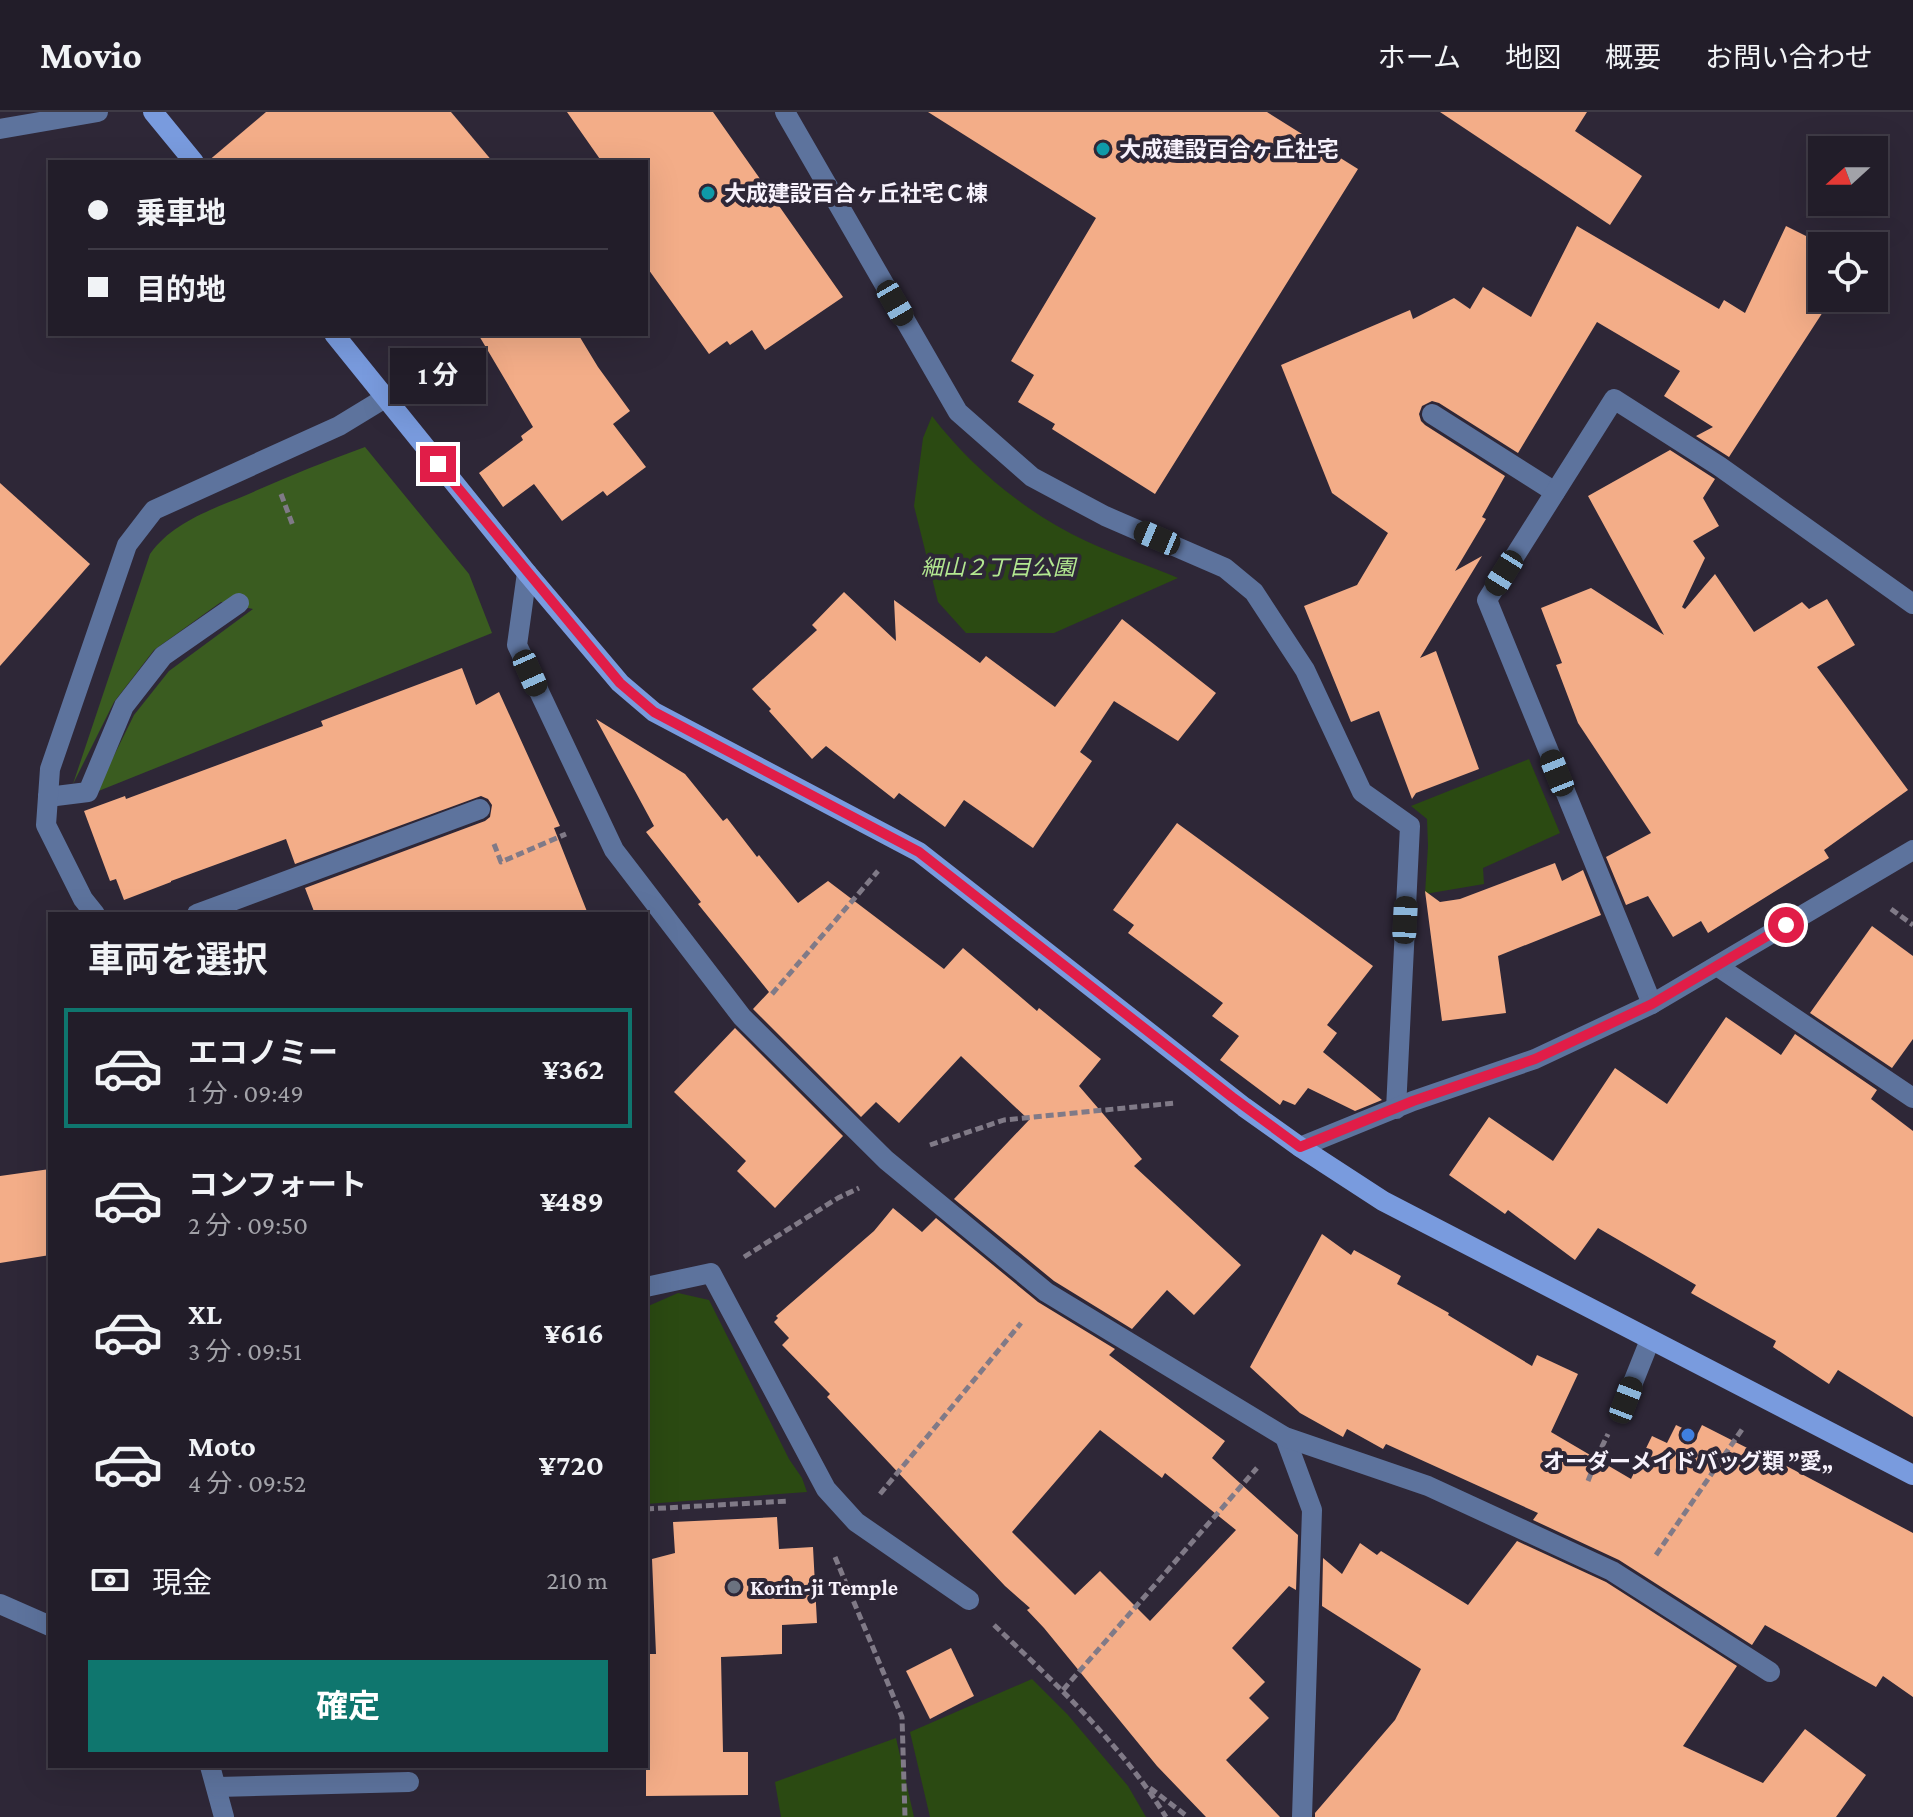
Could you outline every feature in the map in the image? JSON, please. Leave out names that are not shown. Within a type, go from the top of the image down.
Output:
[{"type":"street","points":[[0,129],[98,112]]},
{"type":"street","points":[[785,112],[958,412],[1032,477],[1105,516],[1225,568],[1254,592],[1305,670],[1362,792],[1410,826],[1396,1109]]},
{"type":"street","points":[[163,115],[193,160]]},
{"type":"street","points":[[336,336],[620,683],[654,712],[919,852],[1232,1097],[1300,1147],[1383,1201],[1913,1475]]},
{"type":"street","points":[[93,912],[83,899],[46,825],[50,769],[127,545],[154,510],[339,426],[385,398]]},
{"type":"street","points":[[1652,1004],[1487,600],[1614,399],[1719,466],[1913,604]]},
{"type":"street","points":[[1432,414],[1555,492]]},
{"type":"street","points":[[527,573],[517,645],[614,850],[748,1022],[893,1166],[1046,1292],[1285,1437],[1428,1486],[1612,1571],[1770,1672]]},
{"type":"street","points":[[48,797],[88,792],[124,706],[163,656],[239,603]]},
{"type":"street","points":[[202,912],[480,809]]},
{"type":"street","points":[[1300,1147],[1535,1059],[1652,1004],[1913,850]]},
{"type":"street","points":[[1717,966],[1913,1098]]},
{"type":"street","points":[[648,1287],[711,1273],[826,1489],[856,1522],[969,1600]]},
{"type":"street","points":[[1626,1400],[1650,1340]]},
{"type":"street","points":[[1285,1437],[1312,1510],[1302,1817]]},
{"type":"street","points":[[0,1604],[48,1625]]},
{"type":"street","points":[[211,1768],[224,1817]]},
{"type":"street","points":[[218,1787],[409,1782]]},
{"type":"path","points":[[501,862],[600,820]]},
{"type":"path","points":[[748,1022],[877,872]]},
{"type":"path","points":[[711,1273],[742,1259],[893,1166],[1004,1120],[1232,1097]]},
{"type":"path","points":[[907,1462],[1046,1292]]},
{"type":"path","points":[[1635,1586],[1763,1398]]},
{"type":"path","points":[[1063,1690],[1285,1437]]},
{"type":"path","points":[[1588,1481],[1598,1455]]},
{"type":"path","points":[[648,1509],[827,1498],[826,1489]]},
{"type":"path","points":[[833,1554],[902,1717],[905,1817]]},
{"type":"path","points":[[969,1600],[1063,1690],[1146,1784],[1166,1817]]},
{"type":"path","points":[[1146,1784],[1188,1817]]},
{"type":"green space","name":"細山２丁目公園","points":[[932,416],[982,471],[1042,517],[1097,546],[1178,578],[1054,633],[966,633],[938,602],[914,506],[923,438]]},
{"type":"green space","points":[[365,447],[469,574],[492,633],[96,792],[134,715],[169,671],[253,609],[221,602],[154,650],[114,702],[73,784],[150,554],[159,543],[205,512]]},
{"type":"green space","points":[[1529,759],[1560,833],[1483,868],[1484,884],[1425,894],[1427,819],[1411,806]]},
{"type":"green space","points":[[678,1293],[709,1300],[807,1492],[648,1504],[648,1306]]},
{"type":"green space","points":[[1032,1679],[1068,1715],[1128,1786],[1146,1817],[930,1817],[910,1732]]},
{"type":"green space","points":[[896,1738],[914,1817],[781,1817],[775,1782]]},
{"type":"building","points":[[266,112],[451,112],[491,160],[209,160]]},
{"type":"building","name":"大成建設百合ヶ丘社宅Ｃ棟","points":[[567,112],[713,112],[843,297],[765,350],[752,330],[730,345],[727,341],[709,354],[648,269],[648,160],[601,160]]},
{"type":"building","points":[[928,112],[1267,112],[1358,169],[1155,494],[1052,429],[1055,424],[1018,402],[1034,375],[1011,361],[1096,218]]},
{"type":"building","points":[[1440,112],[1587,112],[1575,131],[1642,176],[1610,225]]},
{"type":"building","points":[[1577,226],[1719,309],[1724,300],[1745,313],[1786,226],[1808,237],[1808,312],[1823,312],[1729,457],[1696,436],[1713,427],[1664,396],[1680,371],[1597,322],[1518,453],[1439,403],[1432,401],[1422,406],[1419,414],[1425,425],[1505,476],[1482,517],[1486,519],[1455,571],[1482,556],[1420,658],[1436,651],[1479,769],[1416,793],[1412,799],[1379,711],[1351,722],[1304,606],[1357,585],[1388,533],[1332,493],[1281,365],[1410,310],[1413,319],[1454,298],[1470,309],[1483,287],[1531,317]]},
{"type":"building","points":[[479,336],[579,336],[630,411],[613,424],[646,467],[607,496],[603,491],[562,521],[534,484],[503,507],[479,473],[523,440],[521,436],[533,427]]},
{"type":"building","points":[[1670,450],[1715,479],[1703,498],[1719,526],[1693,541],[1705,558],[1682,607],[1685,609],[1715,574],[1754,632],[1802,602],[1809,609],[1827,599],[1855,645],[1817,667],[1908,790],[1824,850],[1829,858],[1708,933],[1701,921],[1673,937],[1648,896],[1626,905],[1606,857],[1651,833],[1578,723],[1556,665],[1562,663],[1541,608],[1591,588],[1664,635],[1588,496]]},
{"type":"building","points":[[0,483],[90,564],[0,666]]},
{"type":"building","points":[[844,592],[896,641],[894,600],[980,663],[986,656],[1055,707],[1122,619],[1216,693],[1178,741],[1114,701],[1080,752],[1092,761],[1033,848],[964,800],[945,827],[899,793],[894,799],[826,746],[812,759],[752,689],[817,630],[812,625]]},
{"type":"building","points":[[462,668],[476,705],[499,692],[560,826],[554,828],[587,912],[314,912],[305,888],[485,821],[490,817],[492,805],[481,796],[295,864],[286,839],[124,900],[116,879],[110,881],[84,811],[125,796],[126,799],[323,726],[321,721]]},
{"type":"building","points":[[596,719],[685,774],[723,821],[727,818],[798,903],[828,881],[944,969],[963,948],[1037,1011],[1039,1008],[1101,1059],[1079,1086],[1142,1159],[1134,1166],[1241,1265],[1194,1315],[1167,1290],[1132,1329],[1054,1281],[954,1199],[1029,1120],[961,1056],[899,1123],[876,1102],[861,1117],[753,1009],[769,992],[698,904],[701,902],[646,832],[654,826]]},
{"type":"building","points":[[1177,823],[1373,966],[1327,1025],[1337,1033],[1323,1052],[1382,1100],[1355,1111],[1308,1088],[1295,1105],[1283,1100],[1280,1105],[1220,1060],[1239,1036],[1212,1016],[1223,1003],[1128,933],[1134,925],[1113,910]]},
{"type":"building","points":[[1555,863],[1562,881],[1583,870],[1601,915],[1498,956],[1506,1013],[1442,1021],[1425,891],[1440,902],[1460,899]]},
{"type":"building","points":[[1872,926],[1913,956],[1913,1039],[1892,1068],[1810,1013]]},
{"type":"building","points":[[1726,1017],[1781,1055],[1795,1034],[1877,1090],[1871,1099],[1913,1131],[1913,1417],[1838,1370],[1829,1384],[1773,1347],[1776,1341],[1691,1293],[1696,1285],[1598,1228],[1575,1260],[1508,1210],[1505,1214],[1449,1175],[1489,1117],[1553,1161],[1615,1068],[1667,1104]]},
{"type":"building","points":[[735,1028],[843,1136],[775,1208],[737,1171],[746,1161],[674,1092]]},
{"type":"building","points":[[48,1169],[48,1255],[0,1263],[0,1176]]},
{"type":"building","points":[[893,1208],[922,1232],[936,1218],[1038,1302],[1115,1349],[1109,1355],[1225,1441],[1212,1458],[1298,1535],[1296,1590],[1289,1586],[1232,1648],[1265,1682],[1249,1698],[1269,1718],[1226,1760],[1280,1817],[1206,1817],[1157,1766],[1027,1610],[1030,1608],[1005,1586],[782,1345],[789,1338],[774,1322],[778,1318],[776,1316],[874,1231]],"holes":[[[1100,1430],[1162,1478],[1165,1473],[1236,1530],[1150,1621],[1100,1571],[1075,1595],[1012,1532]]]},
{"type":"building","points":[[1322,1234],[1351,1255],[1354,1250],[1401,1276],[1397,1284],[1532,1366],[1537,1355],[1578,1374],[1551,1432],[1631,1479],[1652,1436],[1667,1443],[1676,1425],[1697,1435],[1702,1425],[1764,1454],[1913,1533],[1913,1697],[1883,1676],[1876,1687],[1765,1625],[1752,1645],[1619,1560],[1533,1520],[1538,1513],[1386,1444],[1383,1449],[1347,1429],[1343,1437],[1300,1413],[1250,1367]]},
{"type":"building","points":[[777,1517],[779,1549],[813,1547],[817,1623],[782,1625],[782,1654],[721,1657],[723,1752],[748,1752],[748,1795],[646,1796],[648,1654],[656,1654],[652,1559],[675,1553],[673,1522]]},
{"type":"building","points":[[1517,1541],[1606,1582],[1737,1666],[1683,1746],[1763,1783],[1805,1729],[1866,1775],[1836,1817],[1315,1817],[1315,1813],[1395,1720],[1421,1669],[1322,1606],[1323,1558],[1342,1574],[1360,1543],[1377,1555],[1381,1551],[1468,1605]]},
{"type":"building","points":[[951,1648],[974,1696],[930,1719],[906,1671]]},
{"type":"place","name":"大成建設百合ヶ丘社宅","points":[[1103,149]]},
{"type":"place","name":"大成建設百合ヶ丘社宅Ｃ棟","points":[[708,193]]},
{"type":"place","name":"オーダーメイドバッグ類 ”愛„","points":[[1688,1435]]},
{"type":"place","name":"Korin-ji Temple","points":[[734,1587]]},
{"type":"route","points":[[438,464],[620,683],[654,712],[919,852],[1300,1147],[1413,1101],[1535,1059],[1652,1004],[1786,925]]}]
